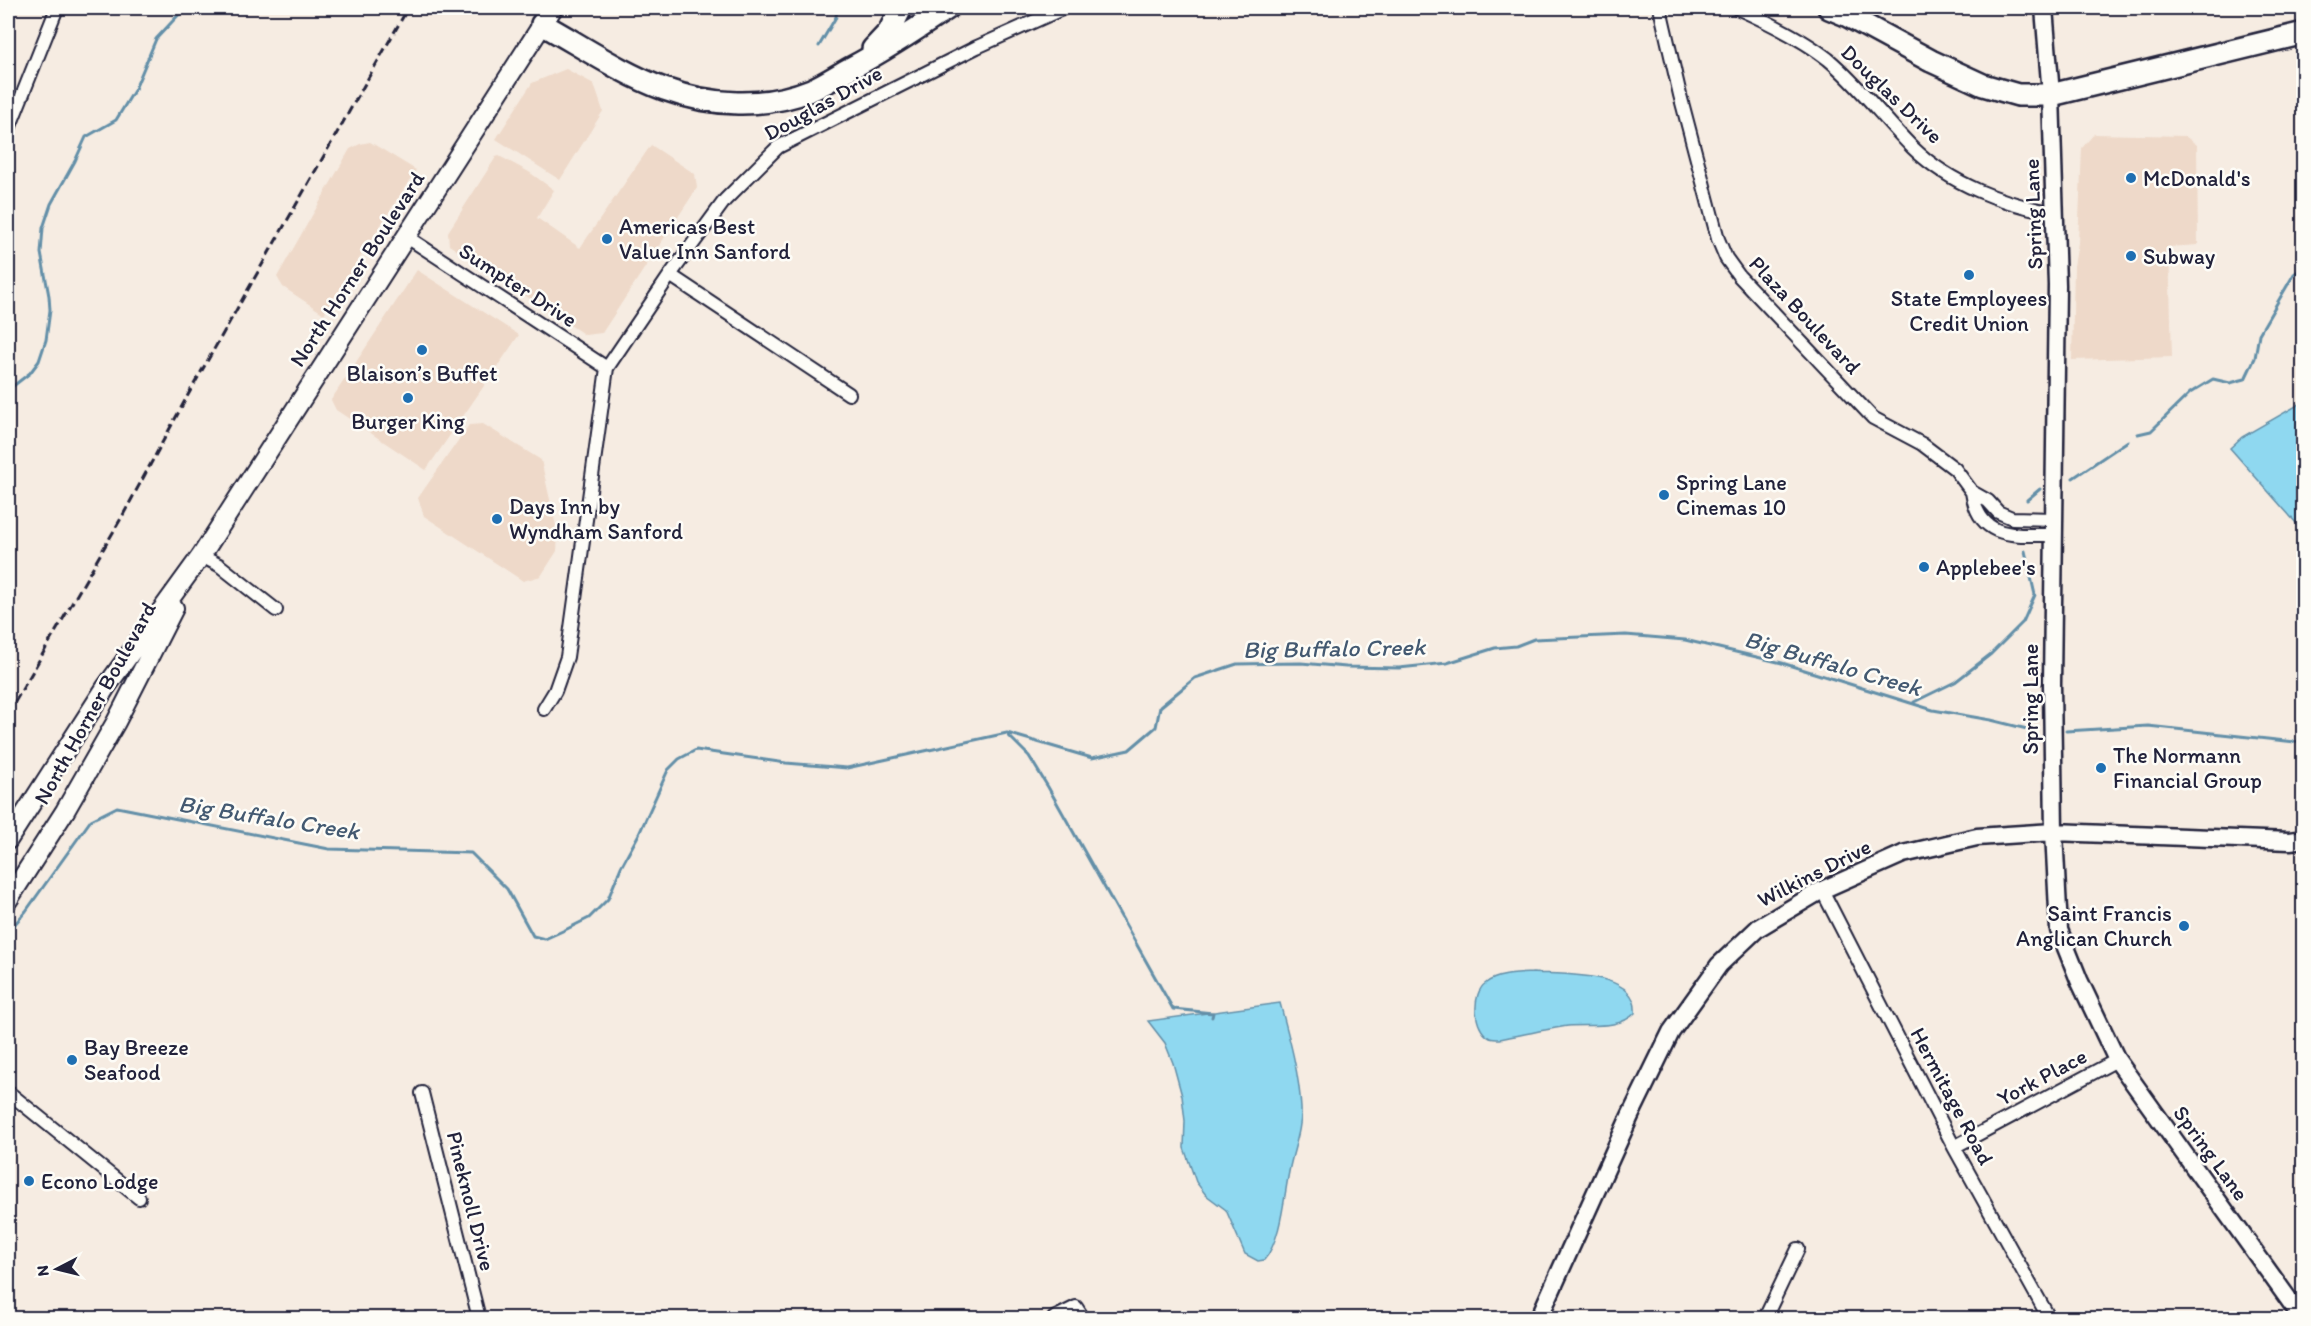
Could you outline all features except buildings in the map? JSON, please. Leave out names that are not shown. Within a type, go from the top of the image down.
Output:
[{"type":"highway","points":[[850,68],[889,32],[901,8]]},
{"type":"highway","points":[[548,16],[645,81],[686,96],[712,102],[745,104],[780,99],[811,90],[870,59],[948,8]]},
{"type":"highway","points":[[1829,8],[1983,85],[2018,95],[2051,95],[2304,33]]},
{"type":"main road","name":"North Horner Boulevard","points":[[8,840],[106,687],[201,556],[548,16]]},
{"type":"main road","name":"North Horner Boulevard","points":[[8,900],[65,811],[116,722],[201,556]]},
{"type":"street","points":[[8,131],[57,8]]},
{"type":"street","name":"Douglas Drive","points":[[544,710],[555,691],[567,657],[607,368],[670,275],[725,200],[778,147],[977,47],[1064,8]]},
{"type":"street","name":"Plaza Boulevard","points":[[1660,8],[1718,239],[1726,258],[1738,276],[1873,418],[1930,450],[1955,469],[1972,492],[1988,501],[1998,512],[2012,518],[2053,527]]},
{"type":"street","name":"Douglas Drive","points":[[1737,8],[1771,23],[1827,59],[1915,150],[1954,178],[1987,194],[2013,203],[2056,213]]},
{"type":"street","name":"Spring Lane","points":[[2044,8],[2051,95],[2056,213],[2052,684],[2054,832],[2059,930],[2079,980],[2117,1060],[2302,1318]]},
{"type":"street","name":"Sumpter Drive","points":[[407,237],[607,368]]},
{"type":"street","points":[[670,275],[849,394]]},
{"type":"street","name":"Plaza Boulevard","points":[[1972,492],[1974,508],[1981,519],[1993,529],[2009,534],[2053,527]]},
{"type":"street","points":[[201,556],[219,565],[276,610]]},
{"type":"street","name":"Wilkins Drive","points":[[1539,1318],[1630,1116],[1671,1032],[1725,959],[1758,928],[1822,890],[1903,854],[1977,837],[2054,832],[2290,841],[2304,839]]},
{"type":"street","name":"Hermitage Road","points":[[1822,890],[1954,1147],[2049,1318]]},
{"type":"street","name":"York Place","points":[[1954,1147],[2117,1060]]},
{"type":"street","points":[[8,1092],[139,1198]]},
{"type":"street","name":"Pineknoll Drive","points":[[422,1093],[479,1318]]},
{"type":"street","points":[[1765,1318],[1798,1249]]},
{"type":"street","points":[[1054,1318],[1076,1307],[1083,1318]]},
{"type":"shaded area","points":[[566,69],[594,84],[603,111],[560,180],[496,139],[532,83]]},
{"type":"shaded area","points":[[2094,134],[2185,136],[2197,145],[2198,245],[2169,247],[2172,357],[2072,360],[2074,266],[2078,243],[2082,148]]},
{"type":"shaded area","points":[[370,142],[416,170],[324,314],[283,287],[277,277],[350,149]]},
{"type":"shaded area","points":[[651,145],[695,174],[697,188],[602,333],[585,335],[449,245],[448,232],[496,157],[499,156],[529,172],[554,190],[537,218],[580,248]]},
{"type":"shaded area","points":[[417,270],[519,335],[426,470],[336,410],[331,400]]},
{"type":"shaded area","points":[[483,424],[541,460],[558,535],[557,551],[541,576],[523,581],[424,516],[418,498],[469,425]]},
{"type":"water","points":[[2303,402],[2303,520],[2297,524],[2230,448],[2242,437]]},
{"type":"water","points":[[1533,973],[1578,975],[1612,982],[1625,989],[1633,999],[1635,1013],[1613,1024],[1568,1026],[1500,1039],[1490,1038],[1484,1034],[1477,1020],[1476,1011],[1481,988],[1496,978]]},
{"type":"water","points":[[1280,1003],[1296,1068],[1301,1115],[1279,1229],[1270,1251],[1264,1260],[1258,1261],[1245,1254],[1226,1210],[1206,1195],[1196,1182],[1184,1148],[1185,1121],[1182,1096],[1173,1063],[1165,1043],[1148,1021]]},
{"type":"waterway","points":[[8,390],[30,373],[39,361],[46,340],[50,310],[41,253],[43,228],[51,204],[86,137],[116,120],[135,89],[156,39],[185,8]]},
{"type":"waterway","points":[[819,46],[836,17],[837,8]]},
{"type":"waterway","points":[[2138,434],[2151,431],[2190,393],[2213,379],[2230,383],[2245,379],[2255,358],[2259,334],[2294,274],[2304,267]]},
{"type":"waterway","points":[[2073,478],[2128,441]]},
{"type":"waterway","points":[[2027,500],[2040,489]]},
{"type":"waterway","points":[[1914,702],[1955,682],[1991,654],[2023,622],[2035,595],[2025,551]]},
{"type":"waterway","name":"Big Buffalo Creek","points":[[8,932],[26,911],[91,820],[117,807],[329,849],[471,853],[507,889],[533,936],[545,939],[589,918],[608,899],[668,770],[679,759],[696,750],[786,763],[847,768],[1007,733],[1092,758],[1129,750],[1156,727],[1160,707],[1195,678],[1237,664],[1301,663],[1399,668],[1447,663],[1495,648],[1516,646],[1534,639],[1626,635],[1685,640],[1782,663],[1933,710],[1991,720],[2035,731]]},
{"type":"waterway","name":"Big Buffalo Creek","points":[[2066,731],[2148,726],[2304,743]]},
{"type":"waterway","points":[[1008,735],[1029,756],[1048,787],[1173,1009],[1213,1013],[1212,1017]]},
{"type":"railway","points":[[8,714],[123,515],[188,395],[408,8]]},
{"type":"place","name":"McDonald's","points":[[2131,178]]},
{"type":"place","name":"Americas Best Value Inn Sanford","points":[[607,239]]},
{"type":"place","name":"Subway","points":[[2131,256]]},
{"type":"place","name":"State Employees Credit Union","points":[[1969,275]]},
{"type":"place","name":"Blaison’s Buffet","points":[[422,350]]},
{"type":"place","name":"Burger King","points":[[408,398]]},
{"type":"place","name":"Spring Lane Cinemas 10","points":[[1664,495]]},
{"type":"place","name":"Days Inn by Wyndham Sanford","points":[[497,519]]},
{"type":"place","name":"Applebee's","points":[[1924,567]]},
{"type":"place","name":"The Normann Financial Group","points":[[2101,768]]},
{"type":"place","name":"Saint Francis Anglican Church","points":[[2184,926]]},
{"type":"place","name":"Bay Breeze Seafood","points":[[72,1060]]},
{"type":"place","name":"Econo Lodge","points":[[29,1181]]}]
